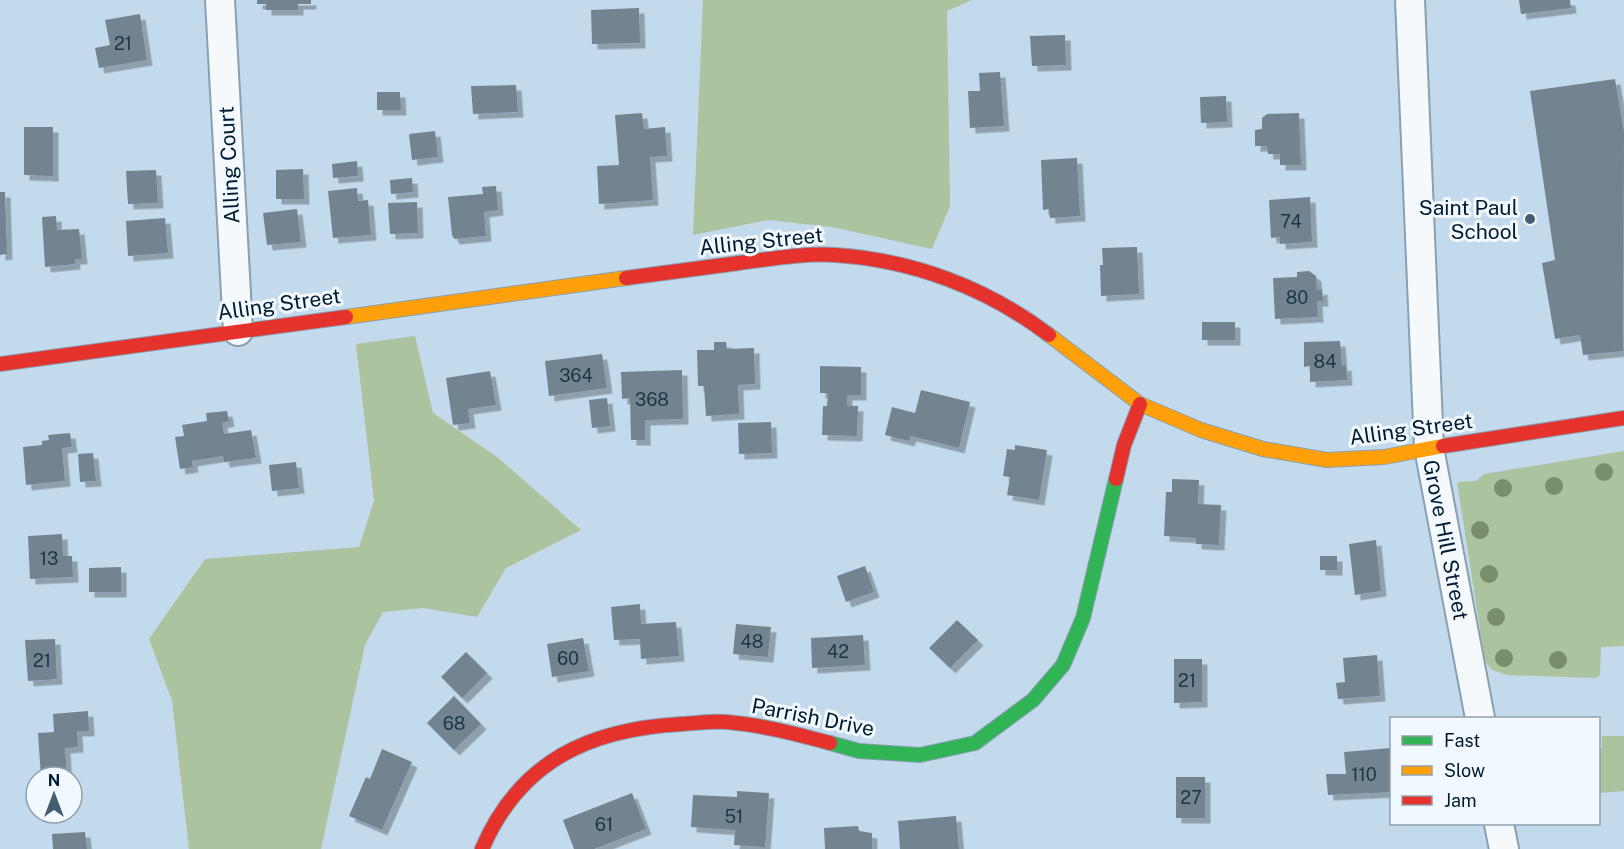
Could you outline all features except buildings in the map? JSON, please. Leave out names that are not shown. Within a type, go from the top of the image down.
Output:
[{"type":"street","name":"Alling Court","points":[[219,0],[238,331]]},
{"type":"street","name":"Grove Hill Street","points":[[1410,0],[1430,448],[1480,717]]},
{"type":"street","name":"Alling Street","points":[[0,364],[790,256],[833,255],[872,259],[922,270],[974,289],[1025,317],[1140,404],[1201,430],[1263,449],[1327,460],[1384,457],[1624,418]]},
{"type":"street","name":"Parrish Drive","points":[[482,849],[491,828],[519,788],[562,753],[604,735],[663,725],[726,722],[777,729],[859,751],[920,755],[975,743],[1033,700],[1063,665],[1083,618],[1124,445],[1140,404]]},
{"type":"street","points":[[1499,825],[1504,849]]},
{"type":"green space","points":[[703,0],[972,0],[947,11],[950,206],[932,249],[832,227],[768,220],[693,235]]},
{"type":"green space","points":[[415,336],[433,413],[497,457],[581,530],[506,568],[477,617],[423,608],[383,612],[365,645],[321,849],[189,849],[172,701],[149,639],[205,559],[359,547],[374,501],[356,344]]},
{"type":"green space","points":[[1624,451],[1624,646],[1601,647],[1600,675],[1596,678],[1507,675],[1492,670],[1485,661],[1457,482],[1476,481],[1484,474]]},
{"type":"green space","points":[[1602,736],[1624,736],[1624,791],[1600,793],[1600,749],[1602,748]]},
{"type":"traffic: fast","points":[[830,743],[859,751],[920,755],[975,743],[1033,700],[1063,665],[1083,618],[1116,479]]},
{"type":"traffic: slow","points":[[346,317],[626,278]]},
{"type":"traffic: slow","points":[[1049,335],[1140,404],[1201,430],[1263,449],[1327,460],[1384,457],[1443,446]]},
{"type":"traffic: jam","points":[[626,278],[775,258],[823,255],[864,258],[921,270],[975,290],[1025,318],[1049,335]]},
{"type":"traffic: jam","points":[[0,364],[346,317]]},
{"type":"traffic: jam","points":[[1116,479],[1124,445],[1140,404]]},
{"type":"traffic: jam","points":[[1443,446],[1624,418]]},
{"type":"traffic: jam","points":[[482,849],[498,819],[516,793],[537,772],[561,755],[617,733],[648,727],[727,722],[792,733],[830,743]]},
{"type":"place","name":"Saint Paul School","points":[[1530,219]]}]
